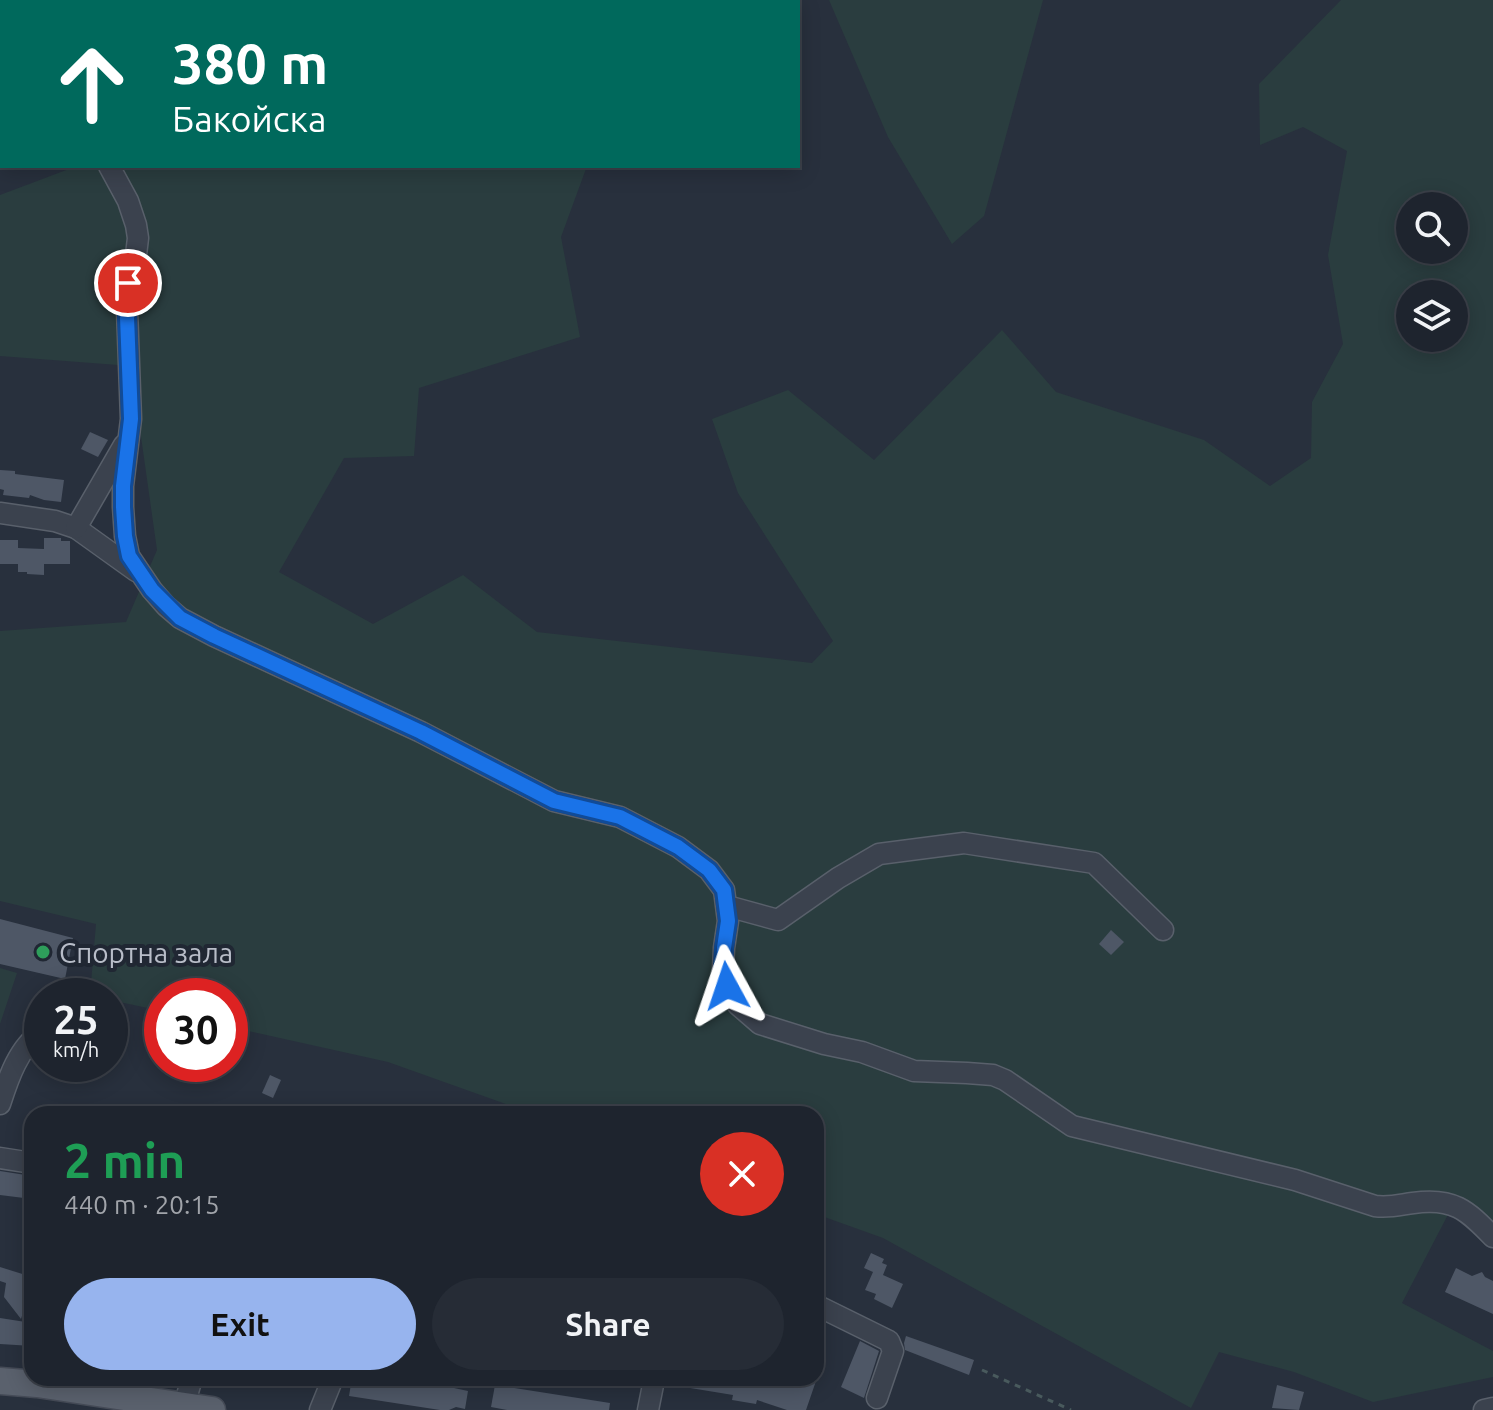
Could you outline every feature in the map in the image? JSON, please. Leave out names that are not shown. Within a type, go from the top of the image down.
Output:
[{"type":"main road","points":[[0,1381],[24,1381]]},
{"type":"main road","points":[[67,1386],[212,1410]]},
{"type":"street","points":[[110,168],[128,201],[138,238],[128,283],[127,309],[131,419],[123,486],[129,556],[166,606],[180,618],[421,732],[554,801],[620,817],[678,847],[709,870],[724,890],[728,921],[723,969],[727,986],[738,1005],[760,1024],[862,1052],[914,1071],[993,1075],[1072,1126],[1295,1180],[1375,1206],[1387,1208],[1433,1201],[1463,1208],[1493,1237]]},
{"type":"street","points":[[76,528],[129,436]]},
{"type":"street","points":[[0,513],[55,521],[76,528],[140,574]]},
{"type":"street","points":[[727,906],[778,920],[879,854],[964,843],[1094,863],[1163,930]]},
{"type":"street","points":[[0,1104],[24,1048]]},
{"type":"street","points":[[0,1158],[24,1162]]},
{"type":"street","points":[[824,1309],[889,1341],[893,1351],[877,1398]]},
{"type":"street","points":[[184,1406],[190,1386]]},
{"type":"street","points":[[320,1410],[330,1386]]},
{"type":"street","points":[[648,1410],[653,1386]]},
{"type":"street","points":[[1484,1410],[1493,1408]]},
{"type":"path","points":[[982,1370],[1071,1410]]},
{"type":"shaded area","points":[[829,0],[1043,0],[984,216],[952,244],[888,137]]},
{"type":"shaded area","points":[[1341,0],[1493,0],[1493,1237],[1453,1205],[1402,1303],[1493,1351],[1493,1377],[1373,1402],[1294,1372],[1219,1352],[1191,1408],[883,1238],[824,1217],[824,1106],[512,1106],[388,1062],[248,1031],[248,978],[144,978],[144,1007],[128,1004],[128,978],[91,978],[96,924],[0,901],[0,631],[126,622],[157,550],[131,366],[0,356],[0,195],[72,168],[586,168],[561,237],[580,337],[419,388],[414,456],[344,458],[279,572],[373,624],[463,575],[537,632],[812,663],[833,641],[738,493],[712,419],[788,390],[874,460],[1002,330],[1056,392],[1204,440],[1270,486],[1311,458],[1312,402],[1343,344],[1328,255],[1347,151],[1303,127],[1260,145],[1259,84]]},
{"type":"shaded area","points":[[0,968],[17,973],[0,1024]]},
{"type":"building","points":[[90,432],[108,440],[98,457],[81,449]]},
{"type":"building","points":[[0,470],[64,480],[61,502],[30,495],[29,498],[3,495]]},
{"type":"building","points":[[44,538],[70,541],[70,564],[44,564],[44,575],[18,572],[18,564],[0,564],[0,540],[18,540],[18,548],[44,549]]},
{"type":"building","points":[[0,919],[73,938],[65,978],[0,964]]},
{"type":"building","points":[[1111,930],[1124,942],[1111,955],[1099,944]]},
{"type":"building","points":[[270,1075],[281,1080],[273,1098],[262,1093]]},
{"type":"building","points":[[0,1171],[24,1175],[24,1198],[0,1195]]},
{"type":"building","points":[[871,1253],[884,1259],[882,1263],[887,1265],[883,1275],[903,1284],[892,1308],[874,1299],[876,1294],[865,1290],[873,1272],[864,1268]]},
{"type":"building","points":[[0,1267],[24,1274],[21,1319],[4,1297],[6,1283],[0,1281]]},
{"type":"building","points":[[1456,1268],[1472,1276],[1482,1272],[1493,1281],[1493,1314],[1445,1292]]},
{"type":"building","points":[[0,1318],[24,1322],[24,1346],[0,1344]]},
{"type":"building","points":[[906,1336],[974,1360],[969,1375],[905,1350]]},
{"type":"building","points":[[860,1341],[879,1351],[864,1398],[841,1387]]},
{"type":"building","points":[[1277,1385],[1304,1392],[1299,1410],[1272,1408]]},
{"type":"building","points":[[351,1386],[454,1386],[468,1391],[465,1409],[456,1407],[449,1410],[349,1396]]},
{"type":"building","points":[[495,1386],[610,1403],[609,1410],[507,1410],[491,1407]]},
{"type":"building","points":[[678,1386],[814,1386],[806,1410],[787,1410],[757,1400],[756,1404],[732,1400],[733,1395]]},
{"type":"place","name":"Спортна зала","points":[[43,952]]},
{"type":"route","points":[[128,283],[131,419],[123,486],[125,536],[129,556],[152,590],[180,618],[214,636],[421,732],[554,801],[620,817],[678,847],[709,870],[724,890],[728,921],[723,969],[727,986]]}]
